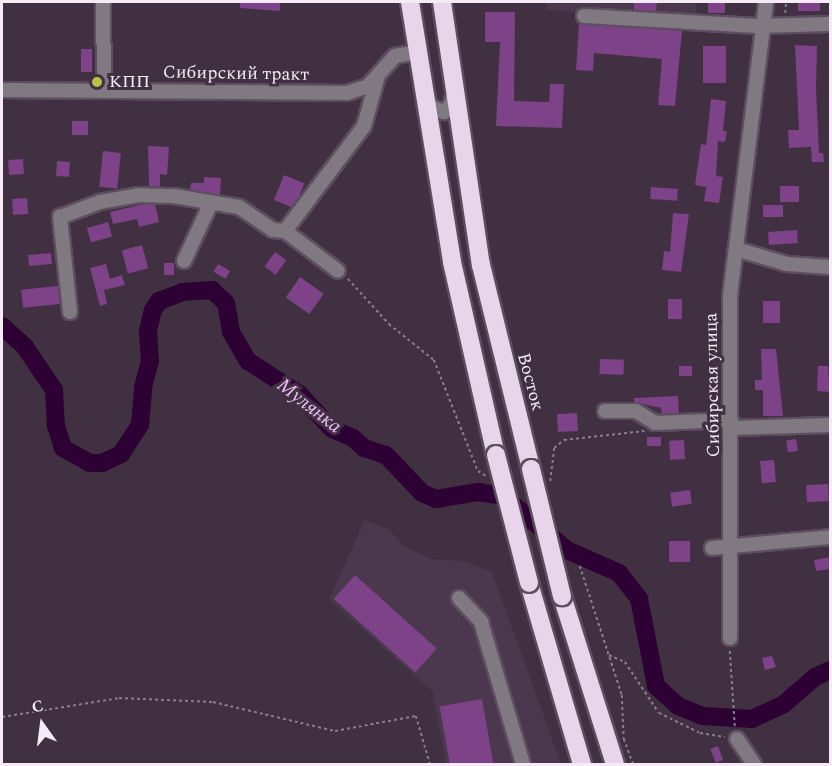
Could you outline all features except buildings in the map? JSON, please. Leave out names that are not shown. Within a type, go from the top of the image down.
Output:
[{"type":"highway","points":[[410,2],[461,308],[529,582],[582,765]]},
{"type":"highway","name":"Восток","points":[[442,2],[481,265],[562,596],[615,765]]},
{"type":"street","points":[[103,2],[104,90]]},
{"type":"street","name":"Сибирская улица","points":[[730,638],[732,546],[730,296],[766,2]]},
{"type":"street","points":[[584,16],[764,26],[831,24]]},
{"type":"street","name":"Сибирский тракт","points":[[2,90],[347,93],[368,86],[395,56],[418,52]]},
{"type":"street","points":[[285,231],[364,126],[378,76]]},
{"type":"street","points":[[425,99],[436,111],[444,112],[451,105],[454,89]]},
{"type":"street","points":[[70,312],[60,217],[100,202],[138,195],[174,196],[210,205],[239,207],[273,230],[285,231],[338,271]]},
{"type":"street","points":[[184,261],[210,205]]},
{"type":"street","points":[[736,249],[787,264],[831,267]]},
{"type":"street","points":[[605,411],[636,411],[655,423],[831,425]]},
{"type":"street","points":[[712,548],[831,537]]},
{"type":"street","points":[[459,598],[481,622],[523,765]]},
{"type":"street","points":[[736,738],[754,765]]},
{"type":"path","points":[[580,566],[622,695],[624,739],[633,765]]},
{"type":"path","points":[[608,654],[625,662],[659,713],[700,733],[736,738],[729,687],[730,638]]},
{"type":"path","points":[[2,717],[119,698],[213,702],[335,731],[416,716],[430,765]]},
{"type":"shaded area","points":[[546,2],[696,2],[696,18],[546,10]]},
{"type":"shaded area","points":[[365,520],[390,530],[402,545],[431,559],[464,561],[492,572],[561,764],[446,764],[433,692],[329,599]]},
{"type":"waterway","name":"Мулянка","points":[[2,326],[25,347],[54,390],[56,426],[63,448],[90,463],[102,463],[121,454],[140,425],[143,387],[150,361],[148,331],[153,310],[159,301],[182,292],[212,290],[226,303],[231,332],[248,361],[299,394],[332,429],[353,438],[364,448],[386,455],[422,493],[436,499],[478,492],[503,496],[567,550],[619,573],[639,599],[656,686],[678,706],[703,716],[752,719],[784,704],[815,677],[830,670]]},
{"type":"place","name":"КПП","points":[[97,82]]}]
